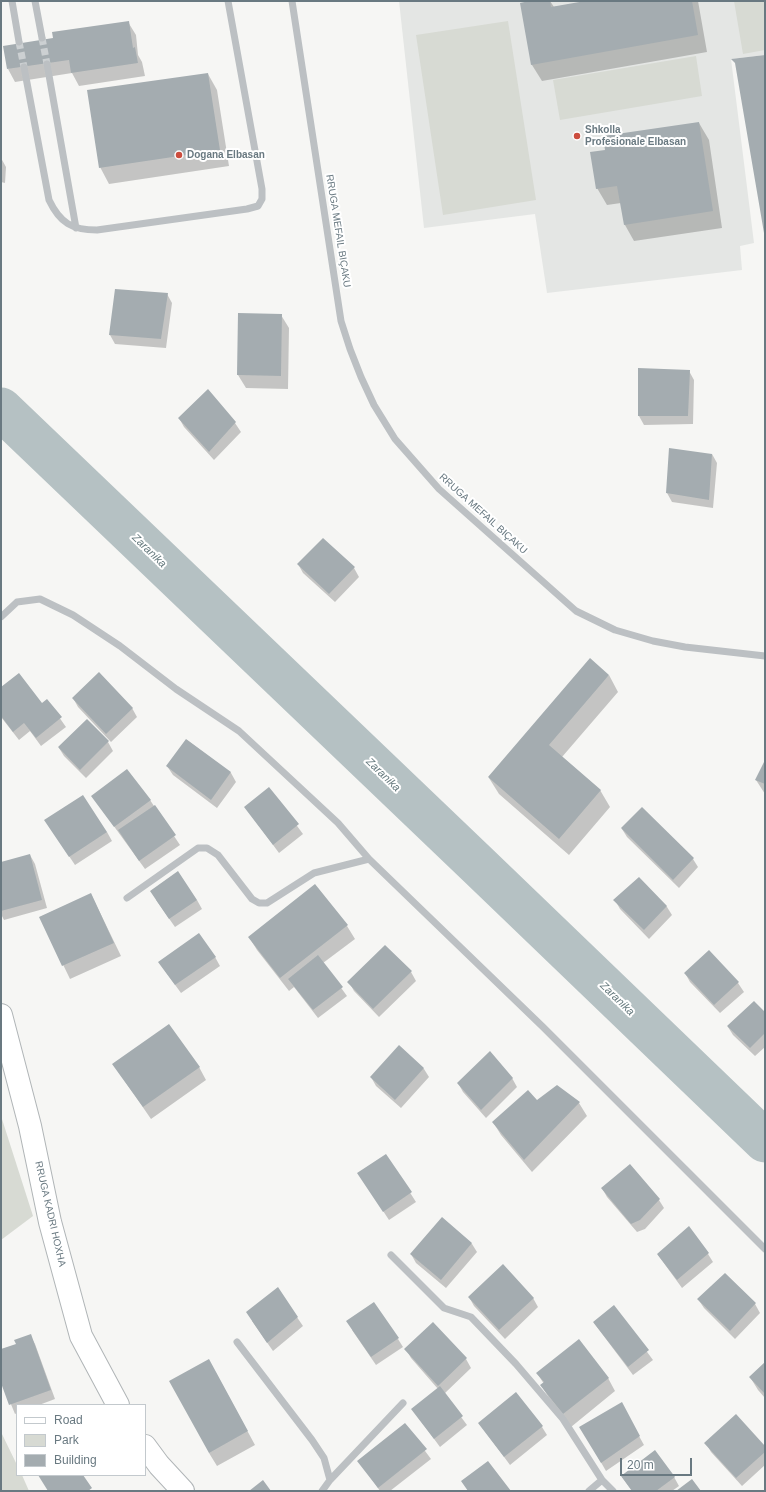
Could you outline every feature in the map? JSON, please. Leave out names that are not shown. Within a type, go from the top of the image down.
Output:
[{"type":"main road","name":"RRUGA KADRI HOXHA","points":[[1,1015],[30,1126],[50,1222],[81,1336],[117,1404]]},
{"type":"main road","points":[[146,1447],[159,1465],[183,1491]]},
{"type":"street","points":[[12,1],[19,42]]},
{"type":"street","points":[[36,1],[42,38]]},
{"type":"street","points":[[24,67],[49,200],[60,218],[76,228],[83,230],[96,230],[247,209],[258,206],[262,199],[262,189],[228,1]]},
{"type":"street","name":"RRUGA MEFAIL BIÇAKU","points":[[292,1],[342,321],[350,349],[361,377],[374,405],[395,440],[439,489],[576,611],[615,630],[653,641],[685,647],[765,656]]},
{"type":"street","points":[[47,64],[76,228]]},
{"type":"street","points":[[1,617],[17,602],[40,599],[73,615],[120,646],[176,690],[239,731],[338,822],[369,859],[543,1027],[765,1249]]},
{"type":"street","points":[[127,898],[198,848],[207,848],[218,855],[252,899],[259,903],[267,903],[314,873],[369,859]]},
{"type":"street","points":[[391,1255],[444,1308],[471,1317],[516,1364],[563,1419],[602,1480],[613,1491]]},
{"type":"street","points":[[237,1342],[312,1440],[324,1458],[330,1480]]},
{"type":"street","points":[[322,1491],[330,1480],[403,1403]]},
{"type":"street","points":[[589,1491],[602,1480]]},
{"type":"shaded area","name":"Shkolla Profesionale Elbasan","points":[[399,1],[765,1],[765,55],[731,59],[754,243],[740,246],[742,270],[547,293],[535,214],[424,228]]},
{"type":"green space","points":[[734,1],[765,1],[765,50],[743,54]]},
{"type":"green space","points":[[508,21],[536,200],[443,215],[416,35]]},
{"type":"green space","points":[[696,56],[702,96],[560,120],[553,80]]},
{"type":"green space","points":[[1,1116],[33,1216],[1,1240]]},
{"type":"green space","points":[[1,1432],[16,1463],[16,1476],[22,1476],[29,1491],[1,1491]]},
{"type":"building","points":[[529,1],[550,1],[551,7],[585,1],[692,1],[698,35],[531,65],[520,3]]},
{"type":"building","points":[[129,21],[133,48],[135,47],[138,63],[71,73],[69,60],[7,69],[3,46],[53,38],[52,32]]},
{"type":"building","points":[[765,55],[764,233],[735,63],[731,59]]},
{"type":"building","points":[[208,73],[220,150],[99,168],[87,90]]},
{"type":"building","points":[[699,122],[713,211],[624,225],[617,186],[596,189],[590,152],[605,150],[603,136]]},
{"type":"building","points":[[115,289],[168,293],[161,339],[109,335]]},
{"type":"building","points":[[238,313],[282,314],[281,376],[237,375]]},
{"type":"building","points":[[638,368],[690,370],[688,416],[638,416]]},
{"type":"building","points":[[208,389],[236,422],[209,452],[178,418]]},
{"type":"building","points":[[669,448],[712,454],[709,500],[666,493]]},
{"type":"building","points":[[323,538],[355,567],[329,594],[297,564]]},
{"type":"building","points":[[590,658],[609,675],[549,745],[601,790],[559,839],[488,777]]},
{"type":"building","points":[[99,672],[133,708],[106,734],[72,698]]},
{"type":"building","points":[[19,673],[42,703],[47,699],[62,717],[36,738],[24,723],[13,732],[1,716],[1,687]]},
{"type":"building","points":[[87,719],[109,741],[80,770],[58,747]]},
{"type":"building","points":[[186,739],[231,772],[211,800],[166,766]]},
{"type":"building","points":[[765,760],[765,784],[755,780]]},
{"type":"building","points":[[127,769],[151,800],[114,827],[91,796]]},
{"type":"building","points":[[269,787],[299,824],[273,845],[244,807]]},
{"type":"building","points":[[83,795],[107,832],[69,857],[44,820]]},
{"type":"building","points":[[155,805],[176,835],[139,861],[118,830]]},
{"type":"building","points":[[642,807],[694,858],[673,880],[621,828]]},
{"type":"building","points":[[30,854],[42,900],[1,911],[1,862]]},
{"type":"building","points":[[178,871],[197,900],[169,919],[150,891]]},
{"type":"building","points":[[639,877],[667,906],[644,930],[613,900]]},
{"type":"building","points":[[315,884],[348,925],[280,978],[248,937]]},
{"type":"building","points":[[91,893],[114,943],[62,966],[39,917]]},
{"type":"building","points":[[199,933],[216,957],[175,985],[158,962]]},
{"type":"building","points":[[385,945],[412,971],[373,1009],[347,982]]},
{"type":"building","points":[[709,950],[739,982],[714,1005],[684,973]]},
{"type":"building","points":[[318,955],[343,987],[313,1010],[288,979]]},
{"type":"building","points":[[754,1001],[765,1012],[765,1033],[750,1048],[727,1026]]},
{"type":"building","points":[[169,1024],[200,1067],[143,1107],[112,1064]]},
{"type":"building","points":[[399,1045],[424,1068],[395,1100],[370,1077]]},
{"type":"building","points":[[490,1051],[513,1078],[481,1110],[457,1083]]},
{"type":"building","points":[[557,1085],[580,1102],[524,1160],[492,1122],[528,1090],[537,1100]]},
{"type":"building","points":[[386,1154],[412,1192],[383,1212],[357,1173]]},
{"type":"building","points":[[630,1164],[660,1199],[640,1220],[631,1224],[601,1188]]},
{"type":"building","points":[[442,1217],[472,1243],[441,1280],[410,1254]]},
{"type":"building","points":[[689,1226],[709,1253],[677,1280],[657,1254]]},
{"type":"building","points":[[503,1264],[534,1298],[499,1330],[468,1297]]},
{"type":"building","points":[[725,1273],[756,1303],[730,1331],[697,1299]]},
{"type":"building","points":[[278,1287],[298,1317],[267,1343],[246,1312]]},
{"type":"building","points":[[374,1302],[399,1338],[371,1357],[346,1321]]},
{"type":"building","points":[[614,1305],[649,1350],[628,1367],[593,1322]]},
{"type":"building","points":[[433,1322],[467,1358],[438,1386],[404,1349]]},
{"type":"building","points":[[31,1334],[51,1390],[9,1405],[1,1383],[1,1349],[16,1344],[14,1340]]},
{"type":"building","points":[[579,1339],[609,1378],[563,1414],[540,1385],[544,1382],[536,1373]]},
{"type":"building","points":[[209,1359],[248,1431],[209,1453],[169,1381]]},
{"type":"building","points":[[765,1362],[765,1394],[749,1377]]},
{"type":"building","points":[[440,1386],[463,1416],[434,1439],[411,1409]]},
{"type":"building","points":[[516,1392],[543,1426],[504,1457],[478,1423]]},
{"type":"building","points":[[622,1402],[640,1436],[601,1463],[579,1427]]},
{"type":"building","points":[[736,1414],[765,1446],[765,1452],[736,1478],[704,1443]]},
{"type":"building","points":[[405,1423],[427,1449],[378,1488],[357,1461]]},
{"type":"building","points":[[655,1450],[675,1477],[656,1491],[632,1491],[621,1476]]},
{"type":"building","points":[[488,1461],[511,1491],[468,1491],[461,1481]]},
{"type":"building","points":[[39,1476],[84,1476],[92,1488],[88,1491],[48,1491]]},
{"type":"building","points":[[692,1479],[701,1491],[676,1491]]},
{"type":"building","points":[[263,1480],[271,1491],[249,1491]]},
{"type":"waterway","name":"Zaranika","points":[[1,409],[765,1141]]},
{"type":"tunnel","points":[[42,38],[47,64]]},
{"type":"tunnel","points":[[19,42],[24,67]]},
{"type":"place","name":"Shkolla Profesionale Elbasan","points":[[577,136]]},
{"type":"place","name":"Dogana Elbasan","points":[[179,155]]}]
